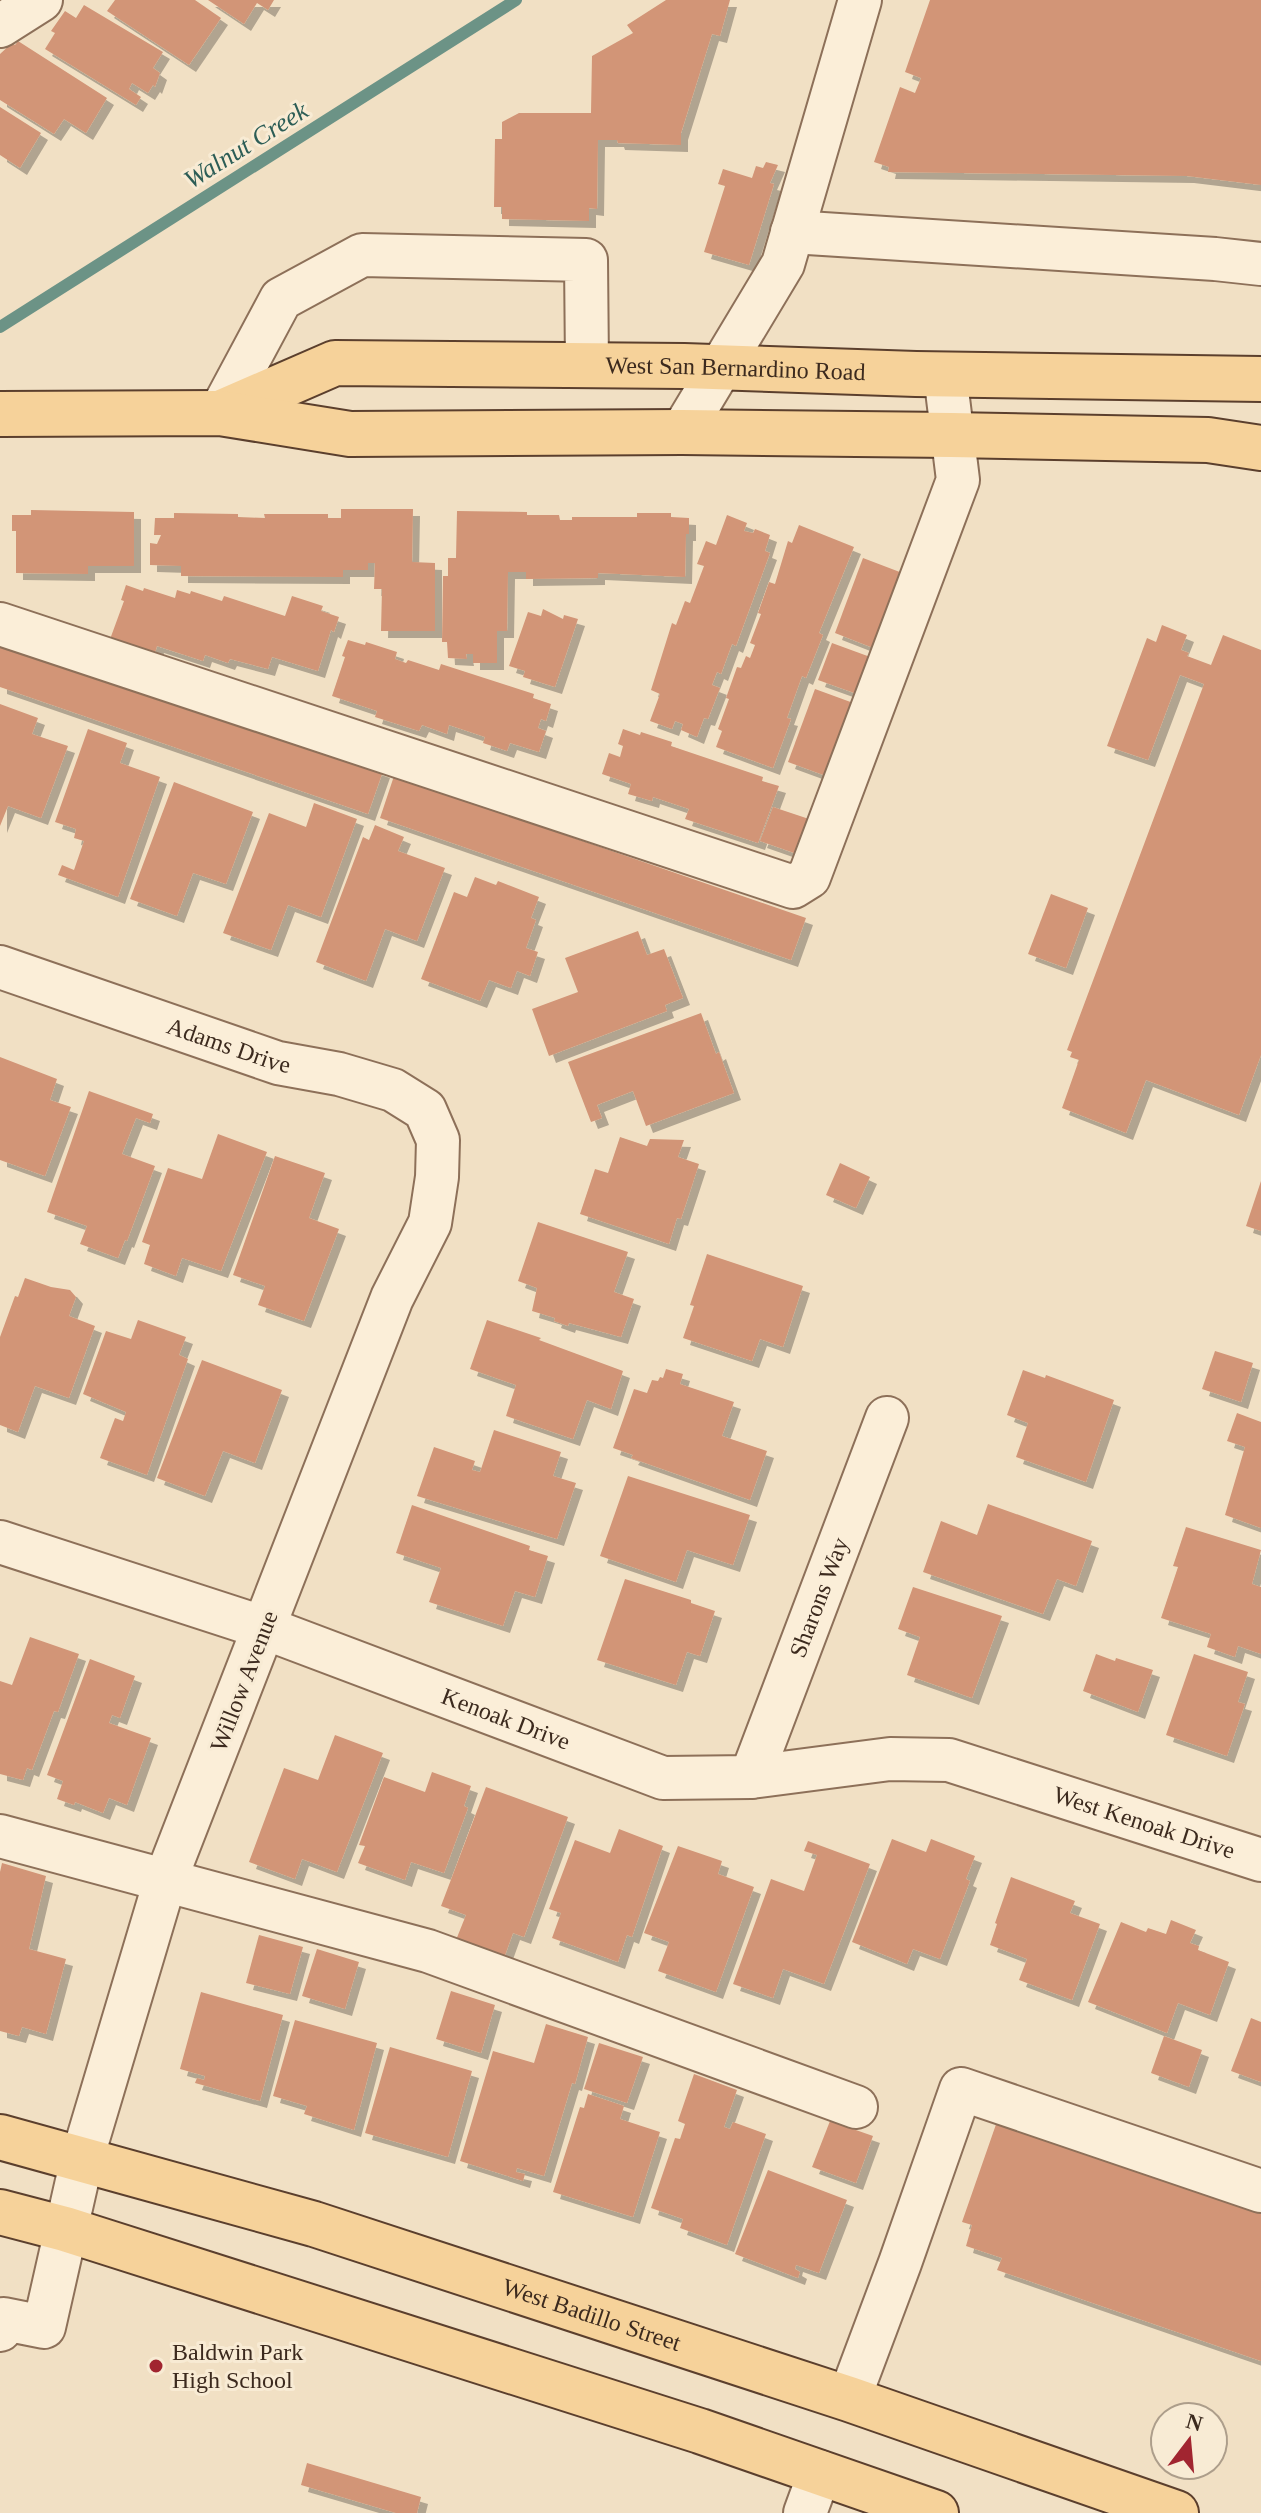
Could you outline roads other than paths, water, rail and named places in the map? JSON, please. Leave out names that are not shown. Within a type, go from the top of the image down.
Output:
[{"type":"main road","name":"West San Bernardino Road","points":[[220,413],[335,363],[1261,379]]},
{"type":"main road","name":"West San Bernardino Road","points":[[0,414],[220,413],[350,434],[682,432],[951,435],[1208,440],[1261,448]]},
{"type":"main road","name":"West Badillo Street","points":[[0,2137],[314,2224],[849,2399],[1176,2513]]},
{"type":"main road","points":[[0,2212],[65,2229],[637,2410],[820,2472],[915,2509]]},
{"type":"street","points":[[0,26],[41,0]]},
{"type":"street","points":[[682,432],[783,264],[860,0]]},
{"type":"street","points":[[792,232],[1261,264]]},
{"type":"street","points":[[220,413],[281,299],[362,255],[586,260],[587,365]]},
{"type":"street","points":[[0,624],[793,887],[809,877],[958,480],[945,374]]},
{"type":"street","name":"Adams Drive","points":[[0,967],[278,1063],[339,1074],[393,1090],[425,1110],[438,1140]]},
{"type":"street","name":"Willow Avenue","points":[[1,2322],[44,2327],[82,2159],[165,1881],[392,1298],[430,1223],[437,1177],[438,1140]]},
{"type":"street","name":"Sharons Way","points":[[751,1777],[887,1418]]},
{"type":"street","name":"Kenoak Drive","points":[[0,1542],[265,1628],[663,1778],[751,1777],[890,1759],[949,1760],[1026,1786]]},
{"type":"street","name":"West Kenoak Drive","points":[[1026,1786],[1261,1860]]},
{"type":"street","points":[[0,1836],[428,1951],[856,2107]]},
{"type":"street","points":[[849,2399],[961,2089],[1261,2191]]},
{"type":"street","points":[[805,2513],[820,2472]]},
{"type":"waterway","name":"Walnut Creek","points":[[0,327],[516,0]]},
{"type":"place","name":"Baldwin Park High School","points":[[156,2366]]}]
